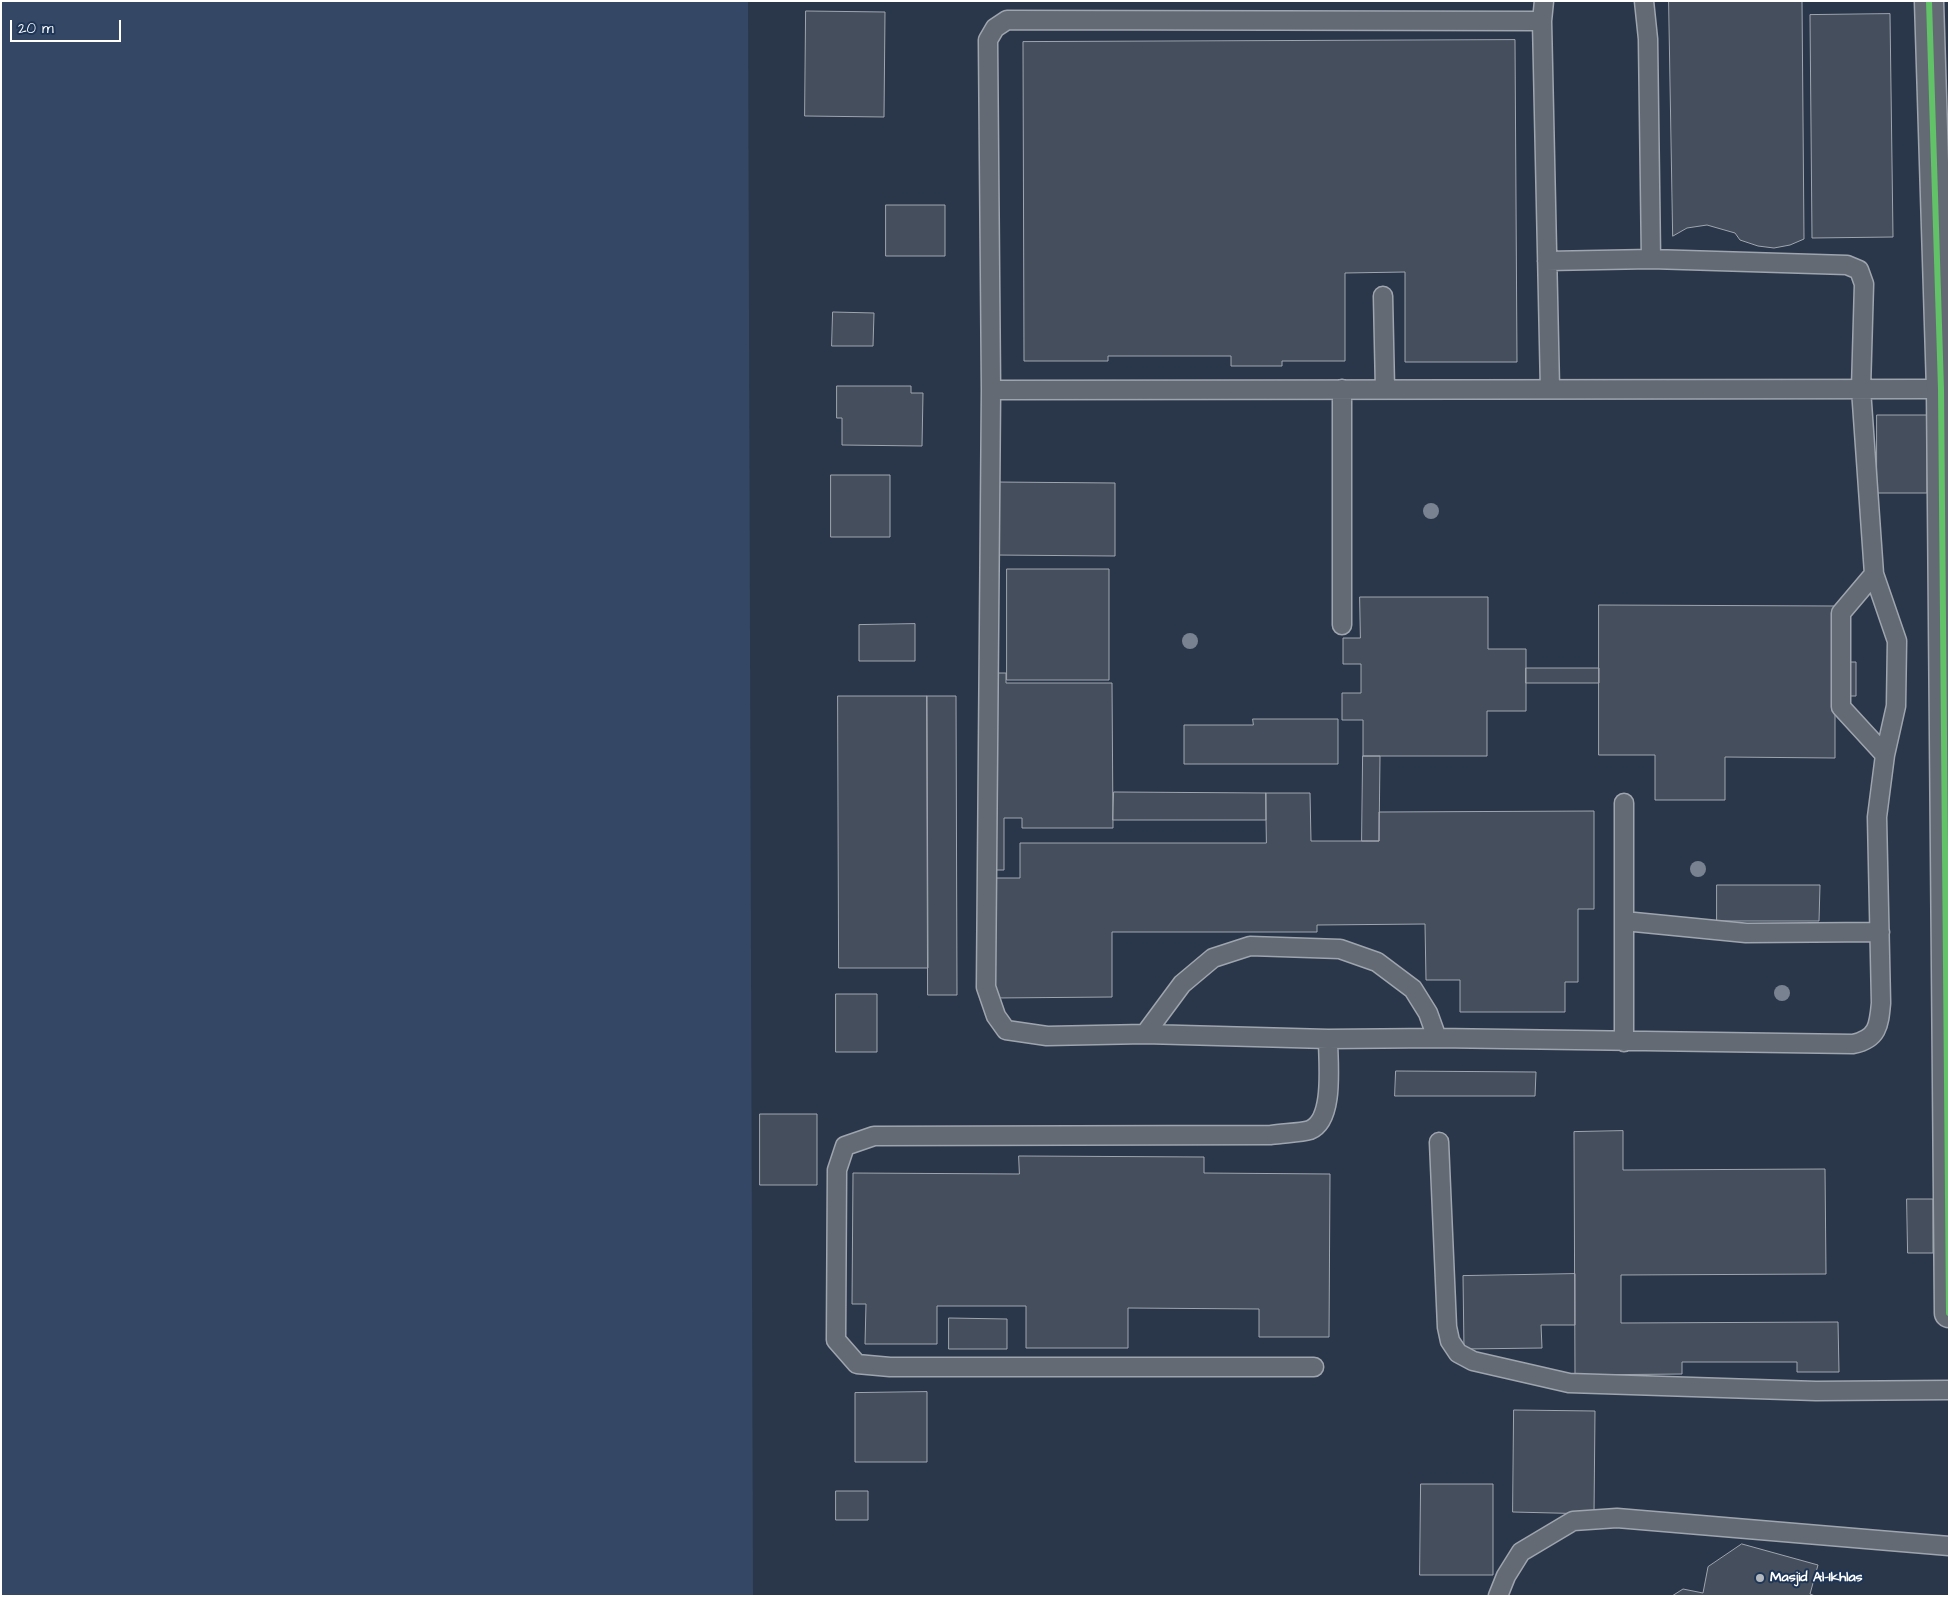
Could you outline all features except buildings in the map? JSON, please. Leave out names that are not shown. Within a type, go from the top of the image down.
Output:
[{"type":"street","points":[[1929,1],[1941,389],[1949,1313]]},
{"type":"lane","points":[[1544,1],[1542,21],[1550,389]]},
{"type":"lane","points":[[1644,1],[1648,39],[1651,259]]},
{"type":"lane","points":[[1542,21],[1008,20],[995,28],[988,40],[991,390],[986,987],[996,1016],[1006,1030],[1047,1036],[1145,1034],[1328,1039],[1437,1038],[1624,1042],[1853,1044],[1864,1042],[1870,1038],[1879,1025],[1881,1003],[1877,817],[1885,755],[1896,706],[1897,641],[1874,574],[1861,389],[1864,284],[1859,270],[1847,265],[1651,259],[1547,260]]},
{"type":"lane","points":[[1384,296],[1385,389]]},
{"type":"lane","points":[[1342,389],[1342,625]]},
{"type":"lane","points":[[991,390],[1941,389]]},
{"type":"lane","points":[[1874,574],[1841,613],[1841,708],[1885,755]]},
{"type":"lane","points":[[1624,802],[1624,1042]]},
{"type":"lane","points":[[1624,921],[1746,933],[1880,932]]},
{"type":"lane","points":[[1145,1034],[1182,984],[1214,958],[1250,946],[1340,949],[1377,962],[1413,989],[1428,1013],[1437,1038]]},
{"type":"lane","points":[[1314,1367],[899,1367],[857,1364],[836,1340],[837,1170],[845,1146],[874,1136],[1271,1135],[1310,1130],[1323,1119],[1328,1098],[1328,1039]]},
{"type":"lane","points":[[1439,1142],[1447,1327],[1450,1341],[1458,1353],[1473,1360],[1569,1383],[1816,1391],[1949,1390]]},
{"type":"lane","points":[[1498,1596],[1506,1576],[1521,1552],[1573,1521],[1617,1518],[1949,1546]]},
{"type":"shaded area","points":[[1,1],[748,1],[753,1596],[1,1596]]},
{"type":"cycle path","points":[[1929,1],[1941,389],[1949,1313]]},
{"type":"place","name":"Masjid Al-Ikhlas","points":[[1760,1578]]}]
